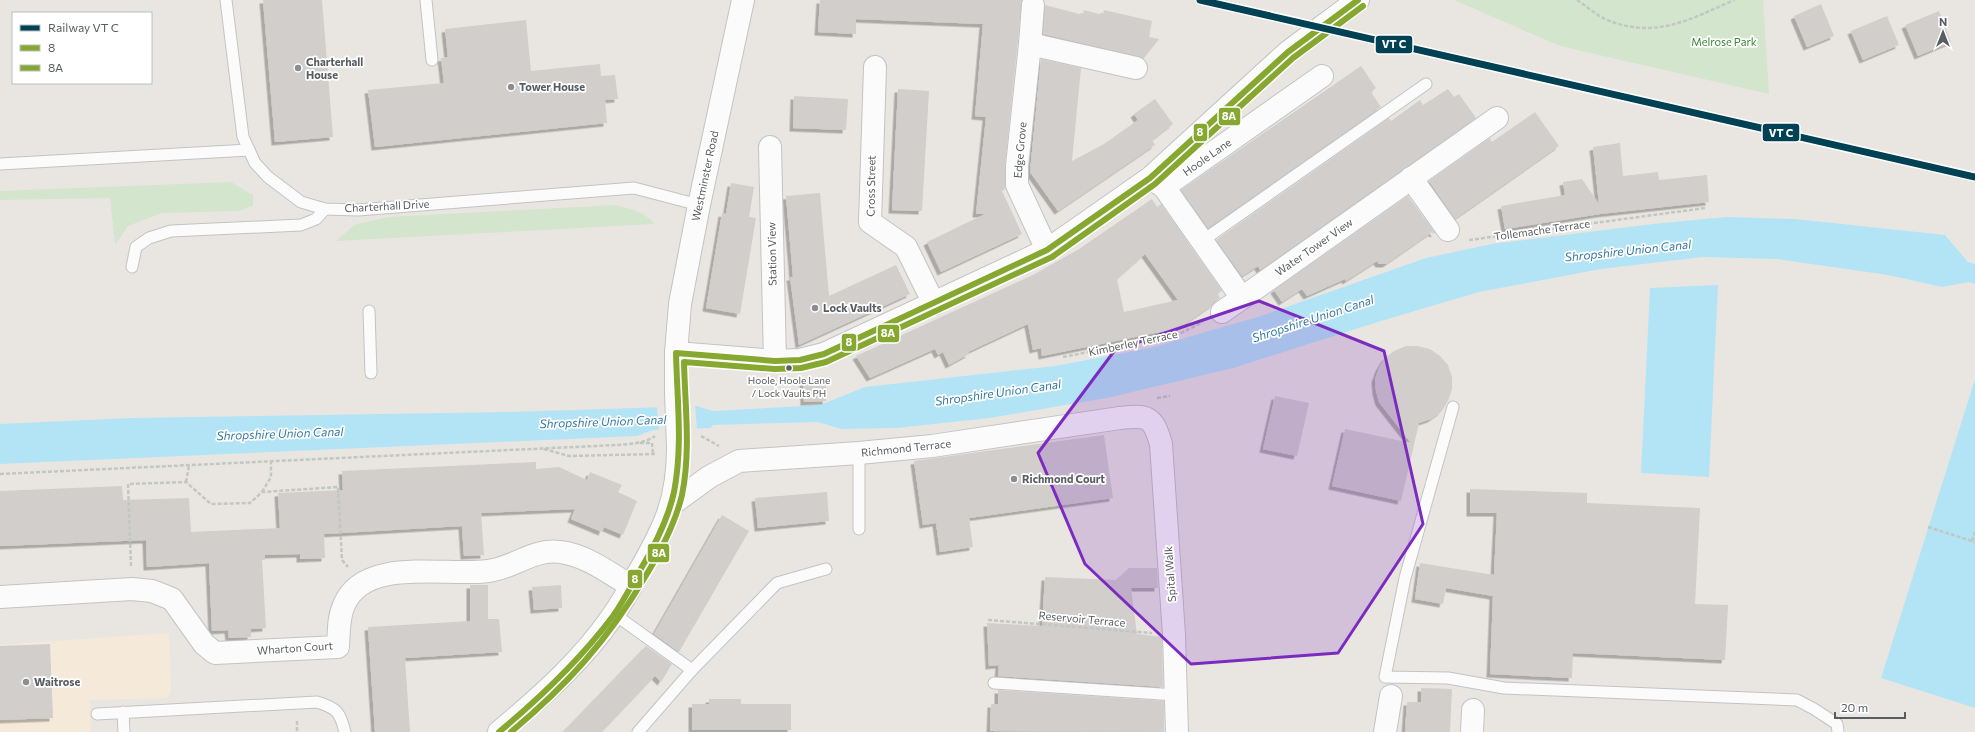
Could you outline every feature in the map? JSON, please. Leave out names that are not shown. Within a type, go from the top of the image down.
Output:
[{"type":"street","name":"Westminster Road","points":[[676,353],[680,304],[699,205],[743,0]]},
{"type":"street","name":"Hoole Lane","points":[[1157,182],[1288,52],[1358,0]]},
{"type":"street","name":"Edge Grove","points":[[1033,5],[1017,166],[1017,184],[1047,250]]},
{"type":"street","points":[[1030,44],[1136,68]]},
{"type":"street","name":"Cross Street","points":[[875,67],[870,222],[906,246],[934,304]]},
{"type":"street","name":"Hoole Lane","points":[[676,353],[775,361],[800,360],[824,354],[1047,250],[1157,182],[1322,76]]},
{"type":"street","name":"Water Tower View","points":[[1242,298],[1497,118]]},
{"type":"street","name":"Station View","points":[[770,147],[775,361]]},
{"type":"street","points":[[1411,178],[1448,230]]},
{"type":"street","points":[[1157,182],[1202,241],[1242,298],[1222,312]]},
{"type":"street","points":[[500,732],[530,706],[592,643],[614,614],[657,540],[672,504],[678,450],[676,353]]},
{"type":"street","name":"Richmond Terrace","points":[[672,504],[709,477],[739,461],[859,453],[932,446],[1120,418],[1144,416],[1150,419]]},
{"type":"street","name":"Spital Walk","points":[[1150,419],[1156,427],[1161,444],[1174,635],[1177,732]]},
{"type":"street","name":"Wharton Court","points":[[0,597],[132,589],[152,591],[172,599],[204,644],[215,653],[338,647],[339,620],[344,604],[353,590],[362,583],[383,575],[394,573],[488,571],[505,568],[532,554],[559,551],[572,554],[594,564],[631,586]]},
{"type":"street","points":[[1384,732],[1391,696]]},
{"type":"street","points":[[1472,732],[1473,710]]},
{"type":"lane","name":"Charterhall Drive","points":[[226,0],[243,137],[255,163],[283,189],[301,202],[325,209],[358,210],[634,188],[699,205]]},
{"type":"lane","points":[[426,0],[432,60]]},
{"type":"lane","points":[[1202,241],[1426,84]]},
{"type":"lane","points":[[0,164],[249,150]]},
{"type":"lane","points":[[132,267],[136,247],[149,238],[171,231],[301,225],[316,219],[325,209]]},
{"type":"lane","points":[[368,311],[371,373]]},
{"type":"lane","points":[[1452,407],[1405,578],[1385,677],[1448,678],[1504,688],[1797,700],[1837,724],[1838,732]]},
{"type":"lane","points":[[859,453],[859,529]]},
{"type":"lane","points":[[638,732],[692,670],[776,583],[826,569]]},
{"type":"lane","points":[[614,614],[692,670]]},
{"type":"lane","points":[[994,683],[1176,695]]},
{"type":"lane","points":[[97,714],[317,702],[332,707],[341,716],[345,732]]},
{"type":"lane","points":[[123,712],[124,732]]},
{"type":"path","points":[[1577,0],[1604,18],[1636,28],[1661,28],[1682,23],[1734,0]]},
{"type":"path","name":"Tollemache Terrace","points":[[1448,230],[1453,239],[1457,242],[1705,208]]},
{"type":"path","name":"Kimberley Terrace","points":[[1063,357],[1178,334],[1222,312]]},
{"type":"path","points":[[636,443],[651,439],[660,432]]},
{"type":"path","points":[[702,437],[719,446]]},
{"type":"path","points":[[0,474],[189,466],[636,443],[652,443],[652,454]]},
{"type":"path","points":[[541,448],[569,456],[652,454],[678,450]]},
{"type":"path","points":[[132,589],[128,484],[186,482],[211,504],[250,502],[262,492],[271,477],[271,462]]},
{"type":"path","points":[[186,482],[189,466]]},
{"type":"path","points":[[262,492],[338,487],[342,560],[362,583]]},
{"type":"path","points":[[1928,527],[1974,541],[1975,532]]},
{"type":"path","name":"Reservoir Terrace","points":[[988,620],[1174,635]]},
{"type":"highlighted area","points":[[1259,301],[1384,351],[1423,524],[1338,653],[1191,664],[1085,564],[1038,453],[1115,350]]},
{"type":"shaded area","points":[[169,633],[171,692],[167,698],[90,700],[91,732],[0,732],[0,645]]},
{"type":"green space","name":"Melrose Park","points":[[1454,0],[1763,0],[1769,94],[1560,46]]},
{"type":"green space","points":[[231,182],[253,195],[253,206],[238,211],[162,213],[128,226],[115,245],[110,198],[0,200],[0,191]]},
{"type":"green space","points":[[615,205],[641,213],[655,224],[336,241],[354,225],[387,217]]},
{"type":"water","name":"Shropshire Union Canal","points":[[1726,217],[1795,219],[1945,235],[1968,262],[1975,264],[1975,284],[1969,282],[1942,287],[1888,275],[1777,259],[1703,257],[1601,269],[1479,292],[1381,321],[1233,368],[1107,398],[990,418],[897,428],[841,429],[818,422],[713,425],[710,428],[653,430],[637,436],[0,464],[0,424],[130,418],[508,412],[697,406],[713,411],[820,405],[865,387],[1055,366],[1150,348],[1261,316],[1426,258],[1492,244],[1653,224]]},
{"type":"water","points":[[1718,285],[1709,477],[1641,473],[1650,288]]},
{"type":"water","points":[[1975,379],[1975,708],[1881,678]]},
{"type":"pier","points":[[695,404],[697,430],[659,432],[657,405]]},
{"type":"building","name":"Charterhall House","points":[[263,0],[322,0],[333,137],[275,142]]},
{"type":"building","points":[[820,0],[1022,0],[1005,165],[1005,189],[1002,191],[1022,234],[941,272],[927,242],[985,214],[976,214],[986,117],[975,116],[983,24],[856,19],[856,34],[818,32]]},
{"type":"building","points":[[1821,4],[1834,36],[1807,47],[1794,16]]},
{"type":"building","points":[[1045,5],[1083,15],[1084,10],[1103,15],[1104,10],[1152,21],[1149,37],[1159,39],[1144,58],[1043,34]]},
{"type":"building","points":[[1939,11],[1951,42],[1918,56],[1905,25]]},
{"type":"building","points":[[1887,16],[1899,45],[1863,60],[1851,31]]},
{"type":"building","name":"Tower House","points":[[526,20],[531,71],[600,64],[601,76],[615,75],[618,99],[605,100],[607,123],[375,147],[368,90],[444,83],[441,58],[448,57],[445,29]]},
{"type":"building","points":[[1041,59],[1081,68],[1072,161],[1104,144],[1138,120],[1134,114],[1155,99],[1173,124],[1152,140],[1155,145],[1058,211],[1030,172]]},
{"type":"building","points":[[1361,66],[1376,88],[1371,92],[1381,107],[1208,228],[1181,190]]},
{"type":"building","points":[[898,89],[929,91],[922,211],[892,210]]},
{"type":"building","points":[[1448,89],[1454,97],[1459,94],[1476,118],[1260,270],[1258,266],[1242,276],[1216,240],[1389,118],[1391,121],[1420,100],[1423,105]]},
{"type":"building","points":[[794,96],[848,99],[846,130],[793,128]]},
{"type":"building","points":[[1535,112],[1559,146],[1455,219],[1429,181],[1490,138],[1492,142]]},
{"type":"building","points":[[1620,143],[1623,176],[1658,172],[1659,180],[1707,175],[1709,202],[1600,214],[1505,229],[1501,206],[1565,195],[1563,182],[1582,179],[1599,204],[1593,147]]},
{"type":"building","points":[[731,183],[754,187],[749,217],[756,218],[740,314],[706,308],[722,213],[726,214]]},
{"type":"building","points":[[820,193],[829,296],[896,265],[910,294],[799,345],[790,277],[793,277],[786,196]]},
{"type":"building","points":[[1408,196],[1435,233],[1433,234],[1432,232],[1386,264],[1379,264],[1377,261],[1346,281],[1345,279],[1307,296],[1302,289],[1282,302],[1274,290]]},
{"type":"building","points":[[1152,199],[1157,207],[1161,204],[1222,291],[1217,294],[1220,298],[1179,328],[1042,356],[1041,348],[1033,350],[1028,324],[968,352],[969,354],[949,365],[943,352],[938,355],[935,349],[870,378],[856,356],[1033,275],[1079,249]],"holes":[[[1145,254],[1178,300],[1124,312],[1117,279]]]},
{"type":"building","points":[[1406,346],[1417,346],[1430,349],[1440,356],[1448,365],[1452,377],[1452,389],[1448,401],[1441,412],[1431,419],[1419,423],[1401,501],[1332,486],[1345,429],[1411,443],[1379,402],[1375,379],[1385,358],[1394,351]]},
{"type":"building","points":[[826,378],[826,401],[804,402],[803,379]]},
{"type":"building","points":[[1275,396],[1309,403],[1297,456],[1263,449]]},
{"type":"building","name":"Richmond Court","points":[[1104,435],[1113,498],[969,518],[973,547],[940,552],[936,523],[923,525],[914,461]]},
{"type":"building","points":[[536,462],[536,469],[559,467],[587,480],[590,472],[622,485],[618,492],[637,501],[623,535],[604,527],[602,532],[571,519],[575,509],[481,513],[484,555],[464,556],[462,526],[324,534],[325,558],[300,559],[300,554],[265,555],[265,560],[262,560],[266,628],[251,629],[251,637],[229,638],[228,630],[212,631],[209,563],[147,567],[146,540],[0,546],[0,491],[122,486],[123,500],[189,498],[191,532],[280,528],[278,493],[343,490],[342,471]]},
{"type":"building","points":[[1470,489],[1587,493],[1587,503],[1700,508],[1695,604],[1728,605],[1725,660],[1573,653],[1572,678],[1490,674],[1493,596],[1446,588],[1443,604],[1415,599],[1420,563],[1494,575],[1497,513],[1470,513]]},
{"type":"building","points":[[827,492],[829,521],[758,528],[755,498]]},
{"type":"building","points":[[722,515],[749,531],[679,652],[654,634]]},
{"type":"building","points":[[1129,568],[1157,568],[1158,588],[1131,588],[1137,634],[1162,637],[1163,687],[998,676],[999,665],[989,666],[987,623],[1042,626],[1045,577],[1116,580]]},
{"type":"building","points":[[470,585],[488,585],[488,619],[499,619],[502,652],[405,658],[410,732],[375,732],[368,627],[470,621]]},
{"type":"building","points":[[561,585],[562,608],[534,610],[532,587]]},
{"type":"building","name":"Waitrose","points":[[50,644],[53,718],[0,720],[0,646]]},
{"type":"building","points":[[646,646],[672,664],[661,682],[655,676],[602,732],[563,732]]},
{"type":"building","points":[[1421,688],[1452,689],[1450,732],[1405,732],[1407,702],[1421,702]]},
{"type":"building","points":[[998,690],[1164,701],[1164,732],[990,731],[991,704],[998,704]]},
{"type":"building","points":[[709,699],[741,699],[741,704],[791,704],[791,730],[692,730],[692,704],[709,704]]},
{"type":"transit line","points":[[1200,0],[1975,177]]},
{"type":"transit line","name":"8","points":[[499,732],[574,663],[613,616],[624,600],[660,533],[668,513],[677,475],[679,422],[676,353],[775,361],[800,360],[824,354],[1047,250],[1150,178],[1288,52],[1358,0]]},
{"type":"transit line","name":"8A","points":[[511,732],[568,679],[601,641],[631,600],[667,537],[676,516],[685,478],[687,428],[684,362],[775,369],[801,368],[826,362],[1052,257],[1155,184],[1293,58],[1363,6]]},
{"type":"place","name":"Charterhall House","points":[[298,68]]},
{"type":"place","name":"Tower House","points":[[511,87]]},
{"type":"place","name":"Lock Vaults","points":[[815,308]]},
{"type":"place","name":"Hoole, Hoole Lane / Lock Vaults PH","points":[[789,368]]},
{"type":"place","name":"Richmond Court","points":[[1014,479]]},
{"type":"place","name":"Waitrose","points":[[26,682]]}]
